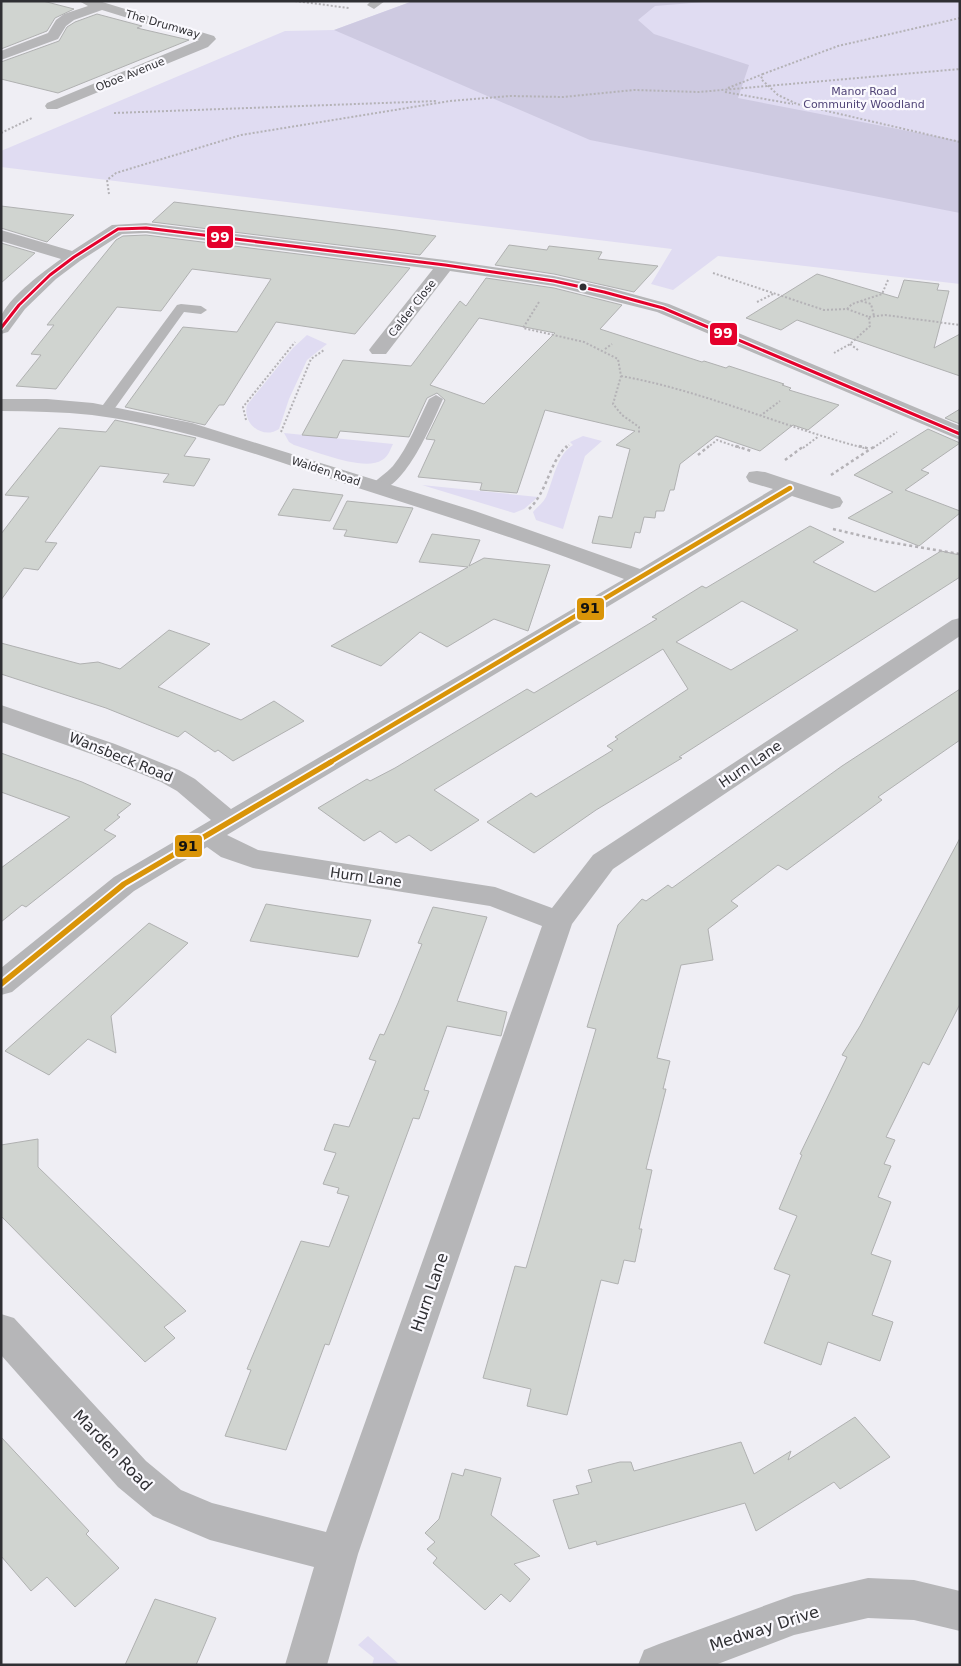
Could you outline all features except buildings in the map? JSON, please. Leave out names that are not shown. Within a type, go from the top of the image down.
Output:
[{"type":"street","name":"The Drumway","points":[[85,1],[206,36],[208,39],[206,42]]},
{"type":"street","points":[[1,56],[52,36],[61,23],[69,18],[102,6]]},
{"type":"street","name":"Oboe Avenue","points":[[52,106],[206,42]]},
{"type":"street","points":[[1,46],[24,48]]},
{"type":"street","points":[[1,328],[19,305],[50,275],[74,257],[118,230],[146,228],[445,265],[554,281],[604,292],[663,308],[960,434]]},
{"type":"street","points":[[1,235],[74,257]]},
{"type":"street","name":"Calder Close","points":[[379,350],[445,265]]},
{"type":"street","name":"Walden Road","points":[[1,405],[36,404],[105,412],[210,433],[569,548],[642,578]]},
{"type":"street","points":[[757,477],[832,502]]},
{"type":"street","points":[[1,984],[124,884],[217,827],[642,578],[790,488]]},
{"type":"street","name":"Hurn Lane","points":[[306,1665],[338,1554],[558,921],[603,862],[960,625]]},
{"type":"street","name":"Wansbeck Road","points":[[1,713],[106,750],[170,776],[186,785],[217,827]]},
{"type":"street","name":"Hurn Lane","points":[[217,827],[231,850],[253,859],[486,896],[558,921]]},
{"type":"street","name":"Marden Road","points":[[1,1329],[132,1474],[167,1503],[210,1521],[338,1554]]},
{"type":"street","name":"Medway Drive","points":[[659,1665],[794,1615],[868,1598],[914,1600],[960,1610]]},
{"type":"lane","points":[[105,412],[180,308],[201,310]]},
{"type":"lane","points":[[378,487],[398,472],[436,399]]},
{"type":"path","points":[[295,1],[354,8]]},
{"type":"path","points":[[720,91],[838,46],[960,18]]},
{"type":"path","points":[[114,113],[450,101],[510,96],[563,97],[634,90],[676,93],[720,91],[960,69]]},
{"type":"path","points":[[763,74],[761,79],[778,95],[797,104]]},
{"type":"path","points":[[720,91],[797,104],[960,142]]},
{"type":"path","points":[[109,194],[107,180],[116,173],[241,135],[450,101]]},
{"type":"path","points":[[713,273],[824,310],[848,310],[869,317],[950,322],[960,325]]},
{"type":"path","points":[[848,310],[852,304],[882,294],[888,280]]},
{"type":"path","points":[[554,281],[523,328],[590,342],[605,349],[618,359],[620,376],[613,404],[622,415],[638,427],[639,434]]},
{"type":"path","points":[[757,302],[774,293]]},
{"type":"path","points":[[861,301],[871,304],[874,316]]},
{"type":"path","points":[[815,373],[827,357],[850,344],[870,326],[869,317]]},
{"type":"path","points":[[253,447],[243,407],[295,342]]},
{"type":"path","points":[[605,349],[612,344]]},
{"type":"path","points":[[850,344],[858,350]]},
{"type":"path","points":[[273,454],[312,359],[324,350]]},
{"type":"path","points":[[620,376],[656,382],[819,436],[870,449]]},
{"type":"path","points":[[760,416],[780,401]]},
{"type":"path","points":[[790,488],[831,475],[920,418]]},
{"type":"path","points":[[782,462],[819,436]]},
{"type":"path","points":[[505,528],[542,498],[560,453],[569,444]]},
{"type":"path","points":[[831,528],[888,542],[960,554]]},
{"type":"green space","points":[[413,1],[960,1],[960,284],[718,256],[673,290],[651,284],[672,249],[1,167],[1,151],[285,31],[334,30]]},
{"type":"green space","points":[[307,335],[327,344],[307,360],[289,399],[279,429],[267,433],[255,428],[248,418],[246,412],[247,405],[293,348]]},
{"type":"green space","points":[[284,433],[393,444],[384,459],[364,464],[339,459],[294,445],[289,442]]},
{"type":"green space","points":[[583,436],[602,441],[585,456],[563,529],[536,520],[533,512],[546,497],[559,461],[573,445],[570,442]]},
{"type":"green space","points":[[422,485],[538,497],[524,509],[514,513]]},
{"type":"green space","points":[[368,1636],[400,1665],[372,1665],[374,1658],[358,1645]]},
{"type":"shaded area","name":"Manor Road Community Woodland","points":[[413,1],[716,1],[655,6],[638,20],[654,34],[749,65],[738,98],[960,141],[960,213],[590,140],[334,30]]},
{"type":"transit line","name":"99","points":[[1,328],[19,305],[50,275],[74,257],[118,229],[146,228],[445,265],[554,281],[604,292],[663,308],[960,434]]},
{"type":"transit line","name":"91","points":[[1,984],[124,884],[642,578],[790,488]]}]
